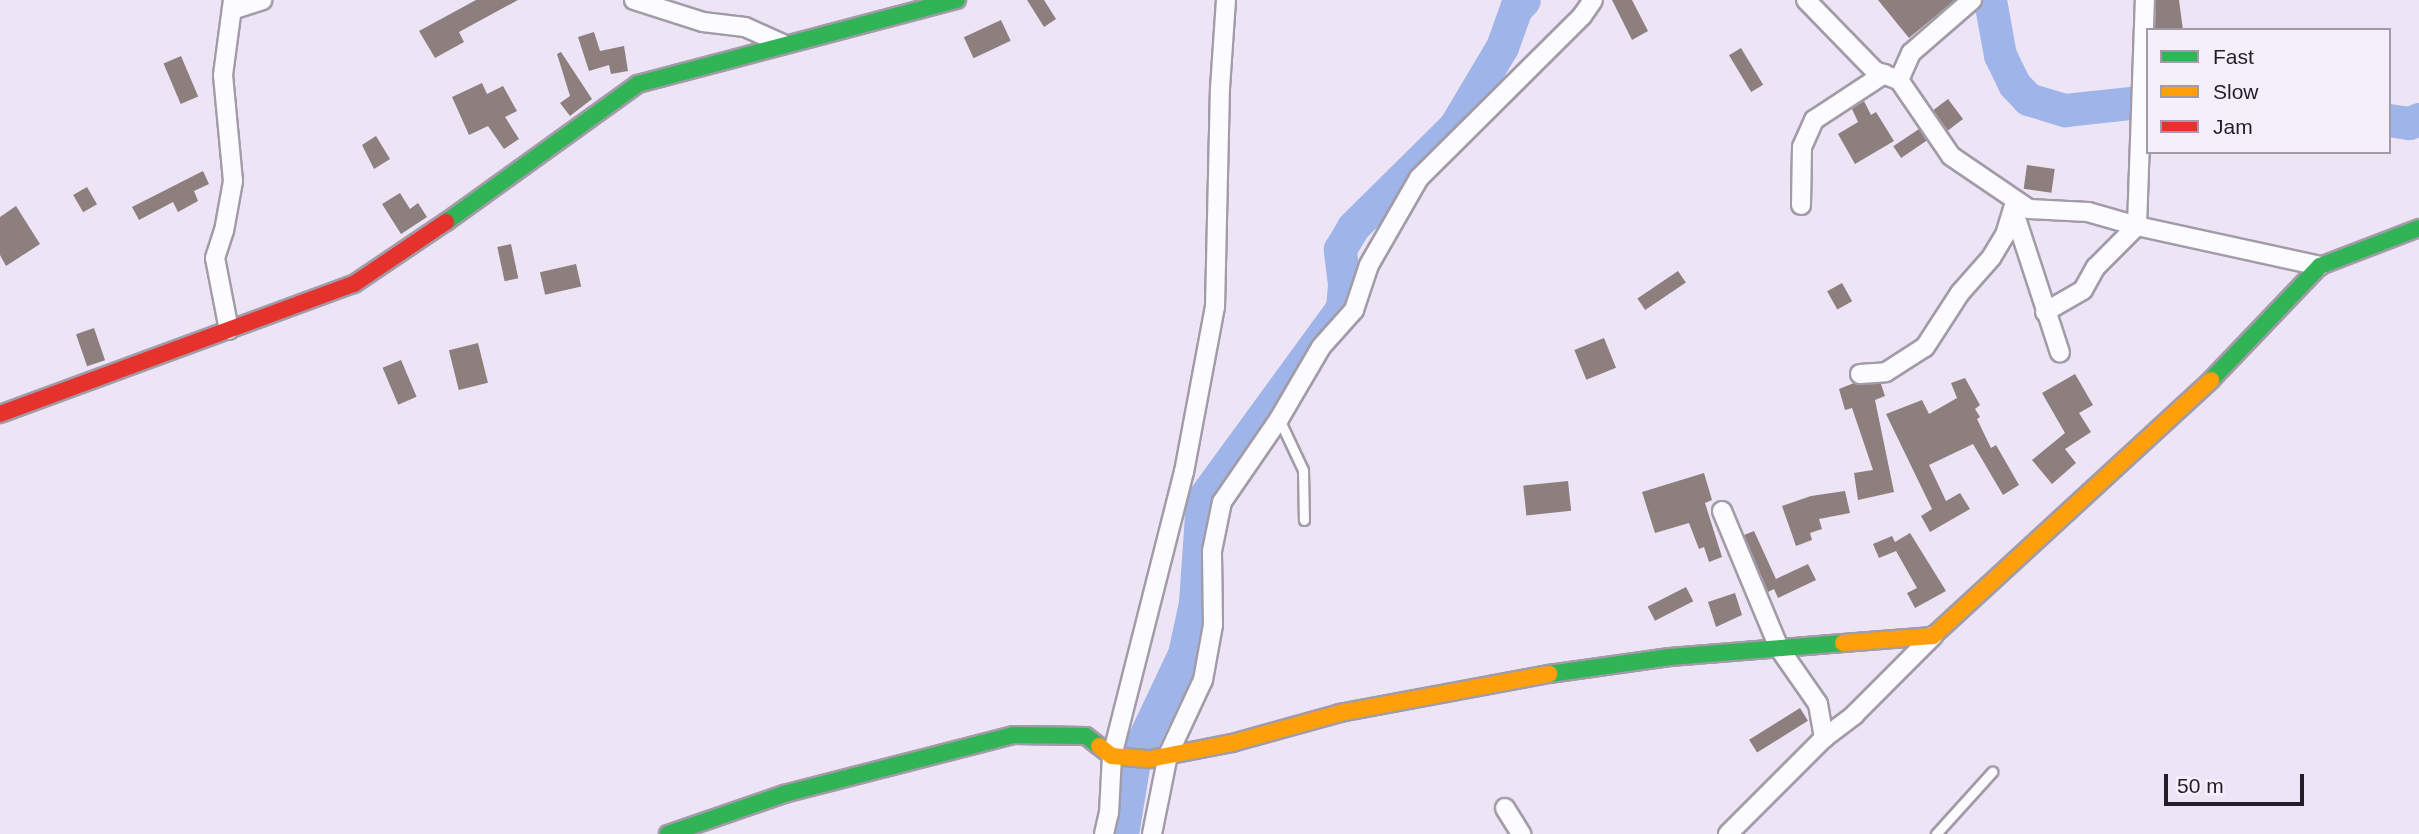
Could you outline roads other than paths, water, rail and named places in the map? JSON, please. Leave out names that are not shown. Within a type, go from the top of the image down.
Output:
[{"type":"street","points":[[229,330],[215,258],[225,231],[233,181],[223,75],[233,5],[262,0]]},
{"type":"street","points":[[0,414],[354,284],[483,198],[638,84],[957,0]]},
{"type":"street","points":[[1104,834],[1109,813],[1112,756],[1184,472],[1215,307],[1220,88],[1226,0]]},
{"type":"street","points":[[1152,834],[1168,755],[1203,680],[1213,625],[1212,551],[1222,502],[1279,419],[1321,347],[1354,310],[1369,265],[1419,178],[1564,34],[1593,0]]},
{"type":"street","points":[[1806,0],[1875,71],[1892,77],[1951,156],[2011,202],[2029,209],[2088,212],[2137,226],[2320,266]]},
{"type":"street","points":[[1801,205],[1802,147],[1814,120],[1892,77],[1911,53],[1972,0]]},
{"type":"street","points":[[2045,312],[2083,290],[2096,267],[2137,226],[2145,0]]},
{"type":"street","points":[[638,1],[703,22],[745,27],[783,44]]},
{"type":"street","points":[[2011,202],[2060,353]]},
{"type":"street","points":[[1860,374],[1886,372],[1926,347],[1960,293],[1991,258],[2005,235],[2011,202]]},
{"type":"street","points":[[1728,834],[1824,738],[1854,715],[1933,636],[2193,399],[2320,266],[2419,228]]},
{"type":"street","points":[[1722,511],[1779,648],[1818,704],[1824,738]]},
{"type":"street","points":[[668,834],[784,794],[1014,735],[1086,736],[1112,756],[1150,759],[1232,743],[1340,713],[1527,677],[1670,657],[1933,636]]},
{"type":"street","points":[[1505,808],[1521,834]]},
{"type":"lane","points":[[1279,419],[1303,470],[1304,520]]},
{"type":"lane","points":[[1936,834],[1992,772]]},
{"type":"waterway","points":[[1137,753],[1184,654],[1195,603],[1202,500],[1342,308],[1344,284],[1340,249],[1353,227],[1455,126],[1502,47],[1516,8],[1524,0]]},
{"type":"waterway","points":[[1990,0],[2000,55],[2014,84],[2028,99],[2065,110],[2146,101]]},
{"type":"waterway","points":[[2391,120],[2409,123],[2419,119]]},
{"type":"waterway","points":[[1122,834],[1133,767]]}]
